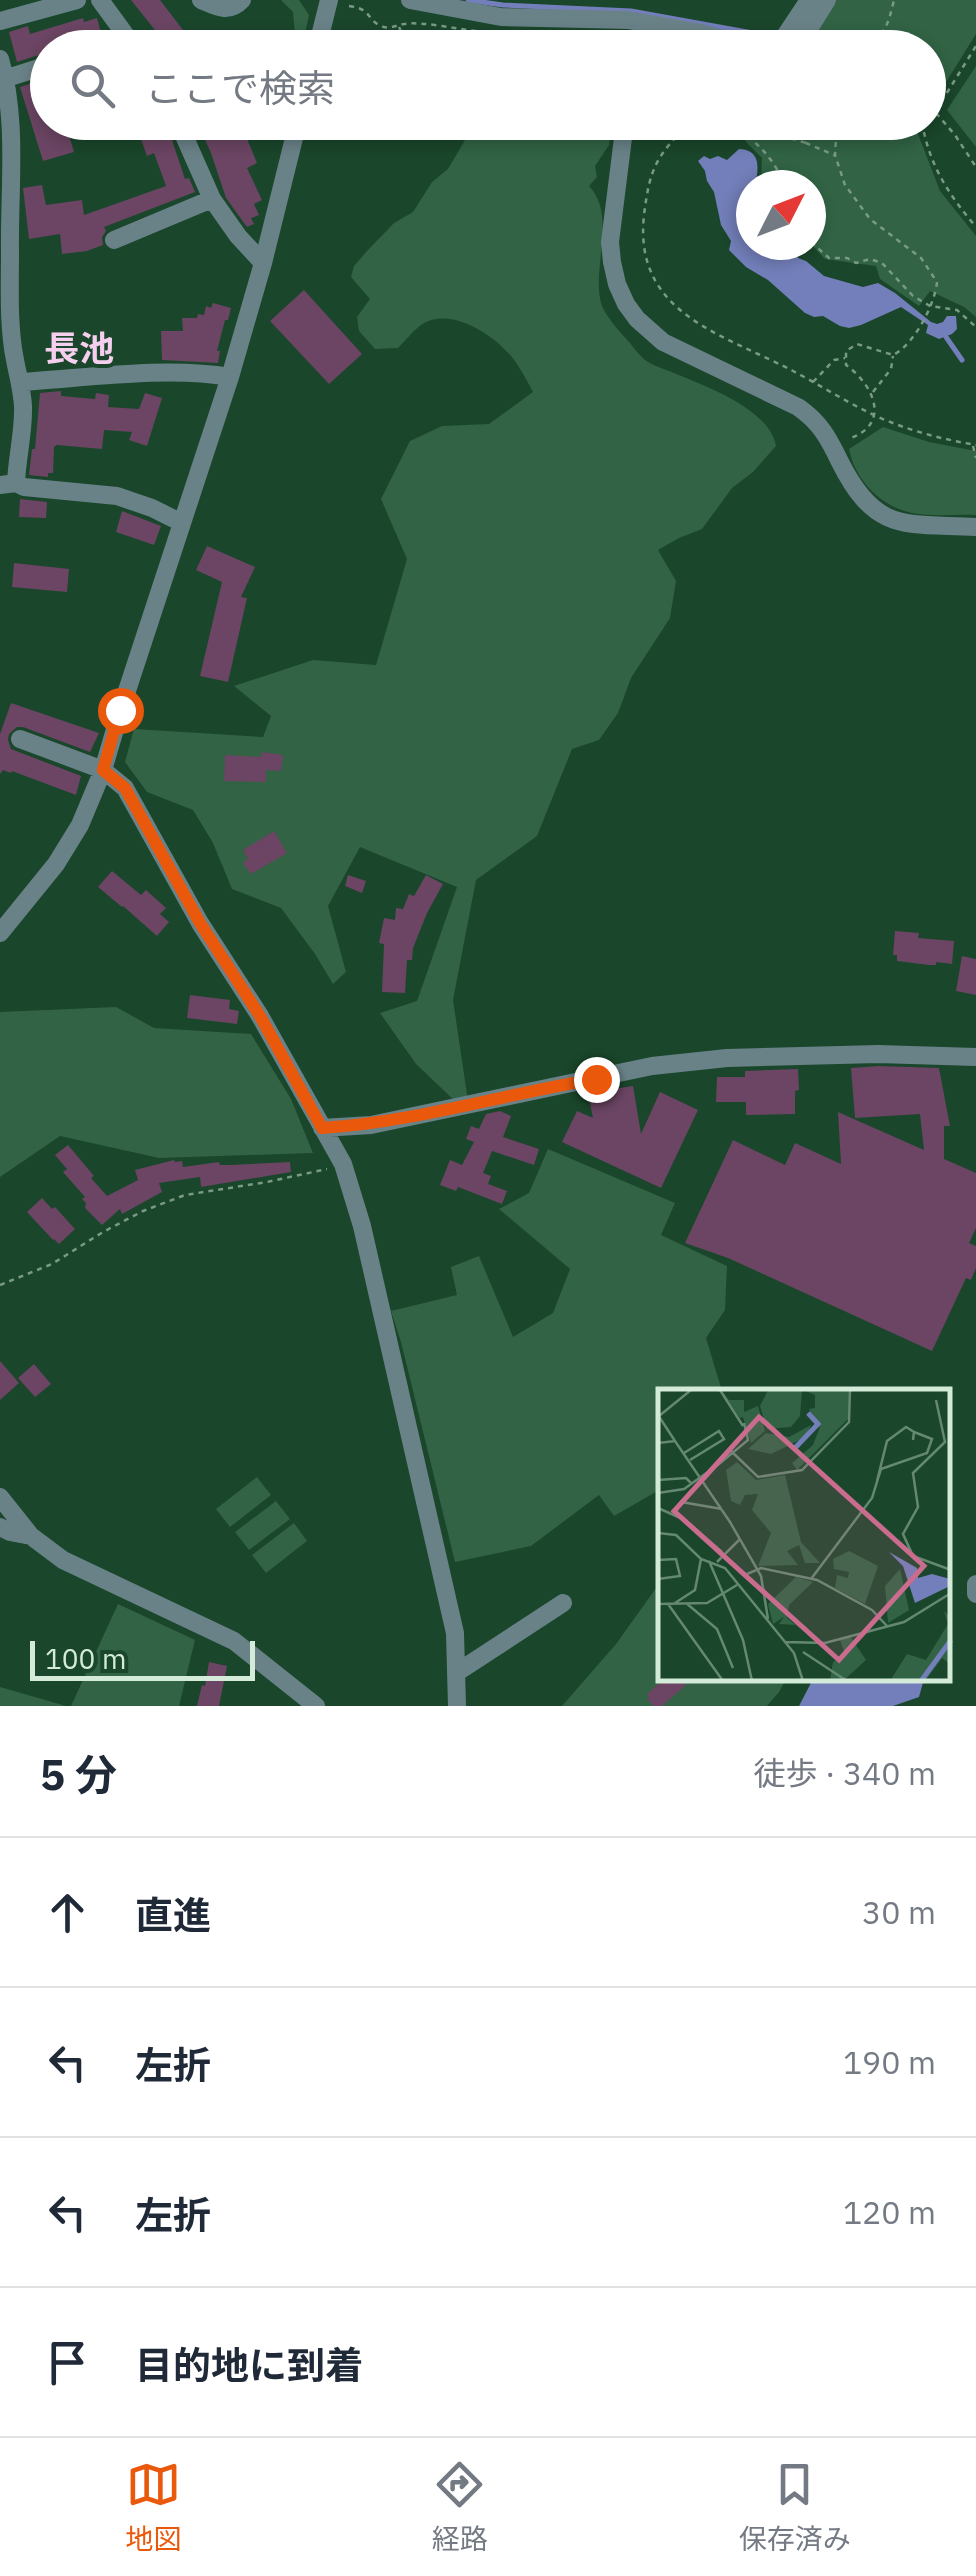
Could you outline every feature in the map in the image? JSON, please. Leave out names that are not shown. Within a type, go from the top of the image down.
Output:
[{"type":"street","points":[[0,21],[78,0]]},
{"type":"street","points":[[100,0],[122,30]]},
{"type":"street","points":[[202,0],[222,10],[233,8],[242,0]]},
{"type":"street","points":[[322,30],[329,0]]},
{"type":"street","points":[[410,0],[501,18],[638,22],[684,30]]},
{"type":"street","points":[[789,30],[809,0]]},
{"type":"street","points":[[809,30],[828,0]]},
{"type":"street","points":[[637,30],[638,22]]},
{"type":"street","points":[[0,59],[9,112],[11,312],[23,411],[8,484],[117,496],[182,523]]},
{"type":"street","points":[[4,80],[30,71]]},
{"type":"street","points":[[186,140],[212,199],[263,263]]},
{"type":"street","points":[[0,932],[56,864],[80,825],[103,770],[230,378],[294,140]]},
{"type":"street","points":[[622,140],[610,242],[622,294],[638,319],[663,342],[812,416],[852,485],[878,514],[907,524],[976,527]]},
{"type":"street","points":[[114,240],[212,199]]},
{"type":"street","points":[[21,382],[148,374],[230,378]]},
{"type":"street","points":[[20,738],[103,770],[125,788],[342,1164],[362,1226],[456,1633],[457,1706]]},
{"type":"street","points":[[322,1128],[371,1125],[652,1066],[727,1058],[878,1054],[976,1057]]},
{"type":"street","points":[[0,1497],[31,1536],[64,1560],[234,1641],[316,1706]]},
{"type":"street","points":[[0,1527],[31,1536]]},
{"type":"street","points":[[976,1584],[976,1594]]},
{"type":"street","points":[[456,1673],[563,1603]]},
{"type":"path","points":[[886,30],[894,0]]},
{"type":"path","points":[[348,6],[366,10],[384,27],[406,23],[467,30]]},
{"type":"path","points":[[399,26],[401,30]]},
{"type":"path","points":[[946,94],[976,46]]},
{"type":"path","points":[[946,125],[976,167]]},
{"type":"path","points":[[673,140],[654,163],[643,224],[643,246],[662,295],[692,320],[875,415],[926,434],[974,444],[976,458]]},
{"type":"path","points":[[751,140],[779,170]]},
{"type":"path","points":[[797,140],[835,156]]},
{"type":"path","points":[[803,140],[806,143]]},
{"type":"path","points":[[835,140],[835,156],[845,185],[870,219],[921,258],[937,282],[936,295],[905,349],[893,355],[857,344],[846,351],[846,365],[862,376],[872,392],[875,415],[870,425],[855,437],[837,441]]},
{"type":"path","points":[[926,140],[939,178],[976,227]]},
{"type":"path","points":[[826,256],[856,263],[870,259],[882,262],[901,285],[930,306],[958,310],[976,327]]},
{"type":"path","points":[[872,392],[891,369],[893,355]]},
{"type":"path","points":[[813,382],[834,360],[846,358]]},
{"type":"path","points":[[0,1285],[52,1264],[143,1211],[186,1195],[267,1182],[342,1164]]},
{"type":"green space","points":[[281,0],[299,0],[309,15],[306,30],[295,30],[293,12]]},
{"type":"green space","points":[[836,0],[976,0],[976,34],[946,82],[946,30],[818,30]]},
{"type":"green space","points":[[976,66],[976,147],[947,110]]},
{"type":"green space","points":[[465,140],[610,140],[595,166],[597,177],[589,186],[602,212],[599,292],[604,311],[645,360],[749,410],[771,433],[776,446],[732,488],[702,529],[658,550],[676,581],[670,618],[631,678],[618,713],[599,740],[572,749],[537,836],[476,880],[453,1000],[468,1101],[456,1102],[416,1064],[380,1013],[417,1001],[457,887],[360,847],[328,906],[346,972],[333,984],[281,908],[232,889],[213,843],[193,810],[147,792],[125,762],[134,729],[263,737],[271,716],[234,686],[313,660],[376,665],[407,559],[381,499],[410,441],[442,426],[489,424],[533,392],[517,364],[499,344],[460,321],[433,320],[421,325],[398,348],[375,349],[359,331],[357,317],[370,299],[351,277],[354,266],[394,223],[413,212],[432,182],[448,169]]},
{"type":"green space","points":[[745,140],[920,140],[940,191],[976,236],[976,317],[930,291],[919,306],[880,279],[876,266],[826,259],[826,170],[762,170],[762,158]]},
{"type":"green space","points":[[883,427],[929,442],[976,451],[976,515],[912,513],[889,504],[871,490],[857,471],[849,449]]},
{"type":"green space","points":[[116,1007],[154,1028],[251,1034],[291,1099],[313,1153],[159,1158],[60,1136],[0,1177],[0,1012]]},
{"type":"green space","points":[[548,1149],[675,1203],[661,1235],[727,1266],[725,1310],[706,1338],[721,1389],[658,1389],[658,1491],[614,1516],[599,1495],[531,1546],[455,1562],[391,1311],[457,1295],[451,1267],[479,1256],[513,1337],[553,1313],[570,1269],[499,1209],[529,1193]]},
{"type":"green space","points":[[257,1477],[271,1495],[230,1527],[216,1509]]},
{"type":"green space","points":[[276,1501],[290,1519],[249,1550],[235,1532]]},
{"type":"green space","points":[[294,1523],[307,1541],[266,1573],[252,1555]]},
{"type":"green space","points":[[658,1588],[658,1681],[785,1681],[767,1706],[562,1706]]},
{"type":"green space","points":[[118,1604],[195,1640],[179,1706],[71,1706]]},
{"type":"green space","points":[[0,1687],[66,1706],[0,1706]]},
{"type":"water","points":[[739,149],[746,150],[755,156],[757,166],[757,170],[736,170],[736,257],[729,250],[731,241],[721,225],[714,192],[698,161],[704,156],[727,160]]},
{"type":"water","points":[[739,260],[803,260],[824,276],[863,287],[878,283],[931,322],[937,324],[947,316],[956,316],[957,329],[939,339],[926,333],[928,325],[901,307],[861,325],[840,326],[823,316],[805,313],[768,280]]},
{"type":"water","points":[[812,1681],[923,1681],[919,1697],[893,1706],[799,1706]]},
{"type":"building","points":[[131,0],[160,0],[183,30],[155,30]]},
{"type":"building","points":[[83,18],[84,22],[97,18],[100,30],[43,30]]},
{"type":"building","points":[[28,26],[30,58],[17,62],[9,32]]},
{"type":"building","points":[[30,84],[30,119],[20,87]]},
{"type":"building","points":[[36,140],[70,140],[74,152],[43,161]]},
{"type":"building","points":[[141,140],[172,140],[185,179],[189,178],[195,192],[104,227],[103,245],[87,251],[62,254],[60,234],[29,239],[23,188],[42,185],[46,205],[82,200],[84,215],[166,186],[154,153],[147,156]]},
{"type":"building","points":[[205,140],[247,140],[257,163],[247,168],[262,200],[254,204],[259,215],[251,218],[254,224],[247,227],[226,198]]},
{"type":"building","points":[[304,290],[362,354],[329,384],[270,321]]},
{"type":"building","points":[[213,303],[231,308],[217,351],[218,363],[162,360],[161,331],[183,331],[182,318],[204,315],[206,306],[211,308]]},
{"type":"building","points":[[61,391],[61,396],[95,399],[96,393],[109,395],[108,407],[139,409],[145,393],[162,398],[147,446],[129,440],[132,432],[104,430],[102,449],[57,445],[53,473],[48,473],[48,477],[29,475],[40,393]]},
{"type":"building","points":[[20,499],[47,502],[46,518],[19,517]]},
{"type":"building","points":[[122,511],[161,526],[154,545],[116,532]]},
{"type":"building","points":[[207,546],[255,567],[241,597],[247,598],[228,682],[200,676],[222,582],[196,570]]},
{"type":"building","points":[[14,563],[69,569],[67,592],[12,587]]},
{"type":"building","points":[[11,703],[99,733],[90,752],[23,727],[9,734],[11,749],[81,776],[76,795],[12,771],[3,770],[0,774],[0,734]]},
{"type":"building","points":[[262,752],[283,755],[281,771],[266,770],[266,782],[224,781],[225,755],[261,757]]},
{"type":"building","points":[[274,831],[287,853],[251,874],[243,863],[248,859],[243,850]]},
{"type":"building","points":[[112,871],[141,895],[146,890],[166,908],[160,914],[169,922],[157,936],[98,887]]},
{"type":"building","points":[[348,875],[366,881],[362,893],[345,886]]},
{"type":"building","points":[[426,875],[443,884],[427,913],[412,960],[407,960],[405,993],[382,992],[384,944],[379,943],[384,918],[395,920],[396,908],[403,909],[409,894],[414,896]]},
{"type":"building","points":[[895,931],[919,933],[918,938],[954,941],[952,964],[897,961],[897,955],[893,955]]},
{"type":"building","points":[[962,956],[976,959],[976,995],[956,991]]},
{"type":"building","points":[[190,995],[230,1000],[229,1009],[239,1011],[237,1024],[187,1018]]},
{"type":"building","points":[[851,1068],[939,1068],[950,1126],[944,1126],[944,1159],[976,1173],[976,1228],[969,1243],[976,1246],[976,1268],[971,1280],[966,1278],[932,1351],[728,1258],[685,1243],[733,1140],[785,1165],[795,1143],[841,1164],[838,1112],[924,1150],[920,1114],[855,1118]]},
{"type":"building","points":[[798,1069],[795,1114],[746,1115],[746,1102],[716,1102],[717,1077],[745,1077],[745,1071]]},
{"type":"building","points":[[633,1086],[641,1134],[660,1092],[698,1110],[661,1188],[562,1142],[577,1111],[593,1118],[588,1093]]},
{"type":"building","points":[[500,1111],[511,1116],[503,1137],[539,1149],[534,1165],[492,1151],[483,1173],[491,1176],[488,1184],[507,1191],[502,1204],[458,1187],[456,1191],[440,1185],[450,1160],[462,1165],[474,1142],[466,1139],[471,1126],[479,1129],[486,1114]]},
{"type":"building","points":[[68,1145],[107,1196],[138,1180],[135,1170],[174,1160],[182,1161],[183,1167],[219,1162],[290,1162],[291,1172],[201,1187],[200,1177],[159,1183],[162,1192],[122,1214],[120,1209],[102,1225],[85,1208],[85,1197],[63,1172],[67,1169],[55,1155]]},
{"type":"building","points":[[42,1198],[75,1229],[59,1244],[27,1212]]},
{"type":"building","points":[[0,1361],[19,1383],[0,1400]]},
{"type":"building","points":[[34,1364],[51,1384],[35,1397],[18,1378]]},
{"type":"building","points":[[209,1662],[227,1666],[219,1706],[197,1706],[202,1685],[205,1686]]},
{"type":"building","points":[[662,1681],[683,1681],[686,1685],[662,1706],[654,1706],[647,1694]]},
{"type":"waterway","points":[[468,0],[631,11],[736,30]]},
{"type":"waterway","points":[[946,337],[962,360]]},
{"type":"district","name":"長池","points":[[79,348]]},
{"type":"route","points":[[120,710],[103,770],[125,788],[322,1128],[371,1125],[596,1079]]}]
